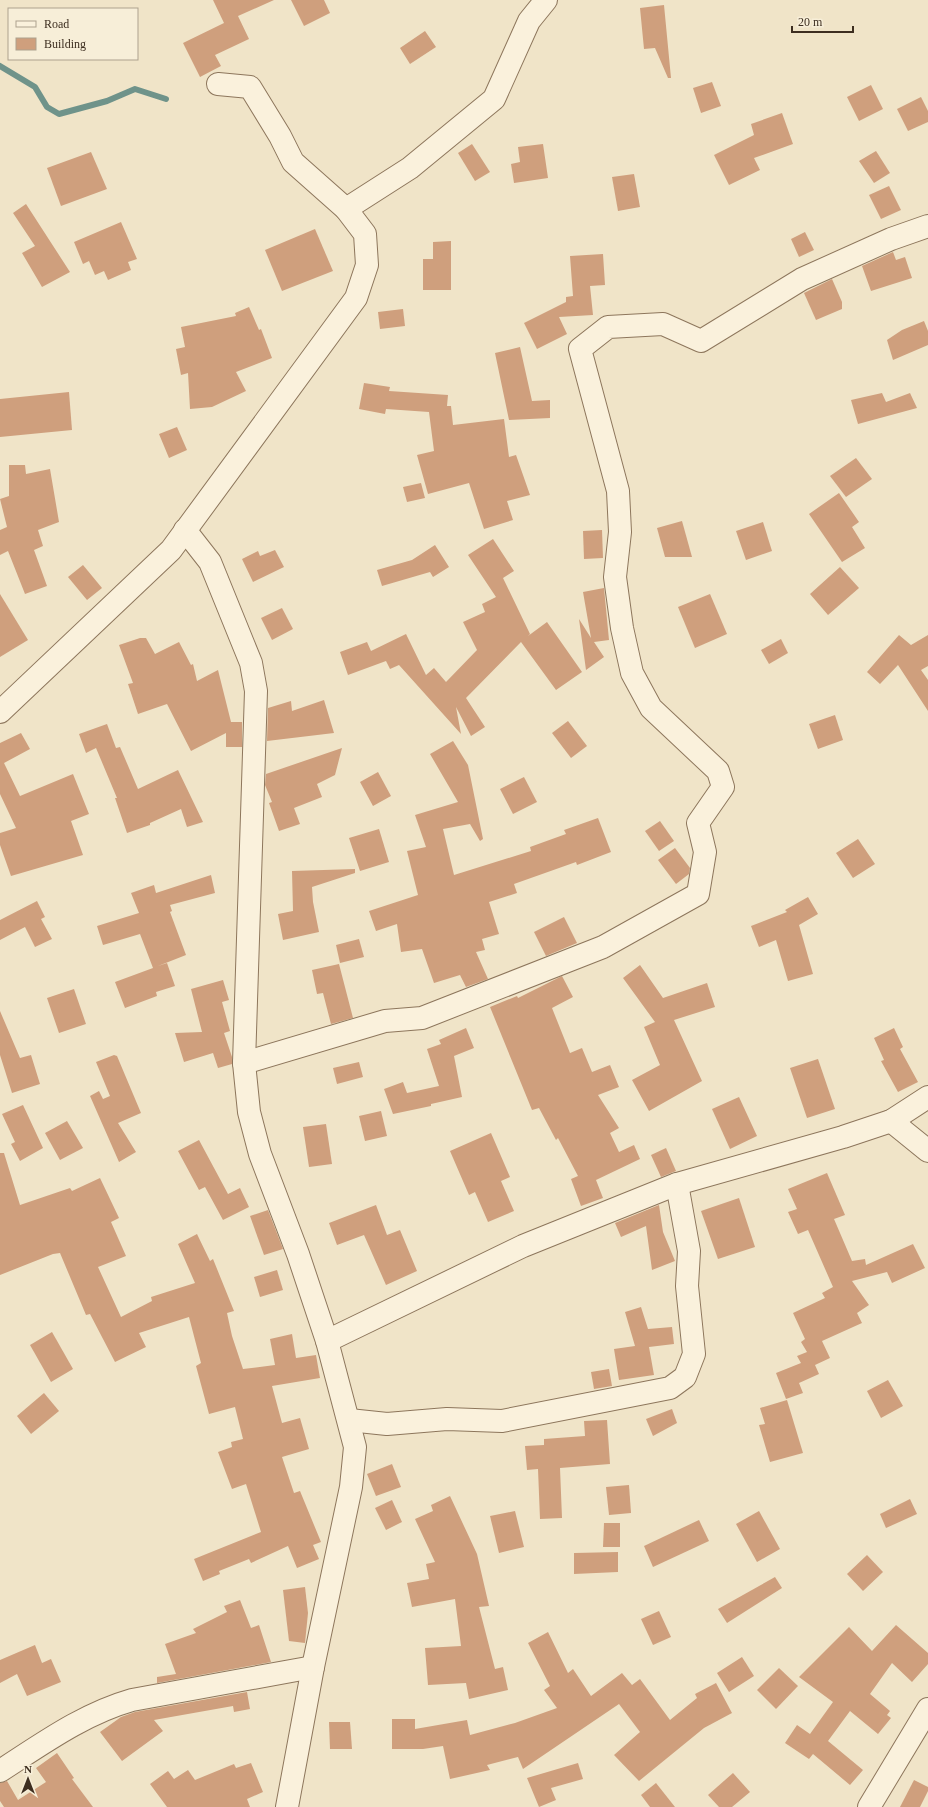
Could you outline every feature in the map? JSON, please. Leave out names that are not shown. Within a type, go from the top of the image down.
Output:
[{"type":"street","points":[[346,209],[410,168],[494,99],[529,21],[546,0]]},
{"type":"street","points":[[0,712],[149,573],[171,550],[356,298],[367,265],[365,234],[346,209],[293,162],[280,136],[250,87],[218,84]]},
{"type":"street","points":[[244,1063],[385,1021],[422,1018],[603,947],[698,894],[705,852],[698,823],[723,787],[718,771],[651,708],[632,672],[622,628],[616,577],[620,532],[618,491],[580,349],[608,327],[664,324],[701,340],[802,279],[891,238],[928,226]]},
{"type":"street","points":[[185,530],[210,562],[251,663],[256,691],[244,1063],[250,1112],[260,1154],[298,1254],[327,1340],[355,1447],[351,1487],[313,1668],[287,1807]]},
{"type":"street","points":[[327,1340],[523,1246],[677,1184],[843,1137],[891,1121],[928,1097]]},
{"type":"street","points":[[891,1121],[928,1151]]},
{"type":"street","points":[[349,1420],[387,1424],[447,1419],[502,1421],[670,1388],[685,1377],[694,1354],[688,1286],[689,1251],[677,1184]]},
{"type":"street","points":[[0,1770],[79,1721],[108,1706],[132,1700],[313,1668]]},
{"type":"street","points":[[869,1807],[928,1709]]},
{"type":"building","points":[[213,0],[274,0],[238,16],[249,39],[215,55],[221,66],[200,77],[183,43],[224,23]]},
{"type":"building","points":[[291,0],[324,0],[330,13],[304,26]]},
{"type":"building","points":[[664,5],[671,78],[668,78],[655,48],[644,49],[640,8]]},
{"type":"building","points":[[425,31],[436,47],[410,64],[400,48]]},
{"type":"building","points":[[712,82],[721,106],[701,113],[693,88]]},
{"type":"building","points":[[871,85],[883,109],[859,121],[847,97]]},
{"type":"building","points":[[921,97],[928,111],[928,122],[908,131],[897,109]]},
{"type":"building","points":[[782,113],[793,144],[754,158],[760,170],[729,185],[714,155],[754,135],[751,124]]},
{"type":"building","points":[[472,144],[490,172],[475,181],[458,153]]},
{"type":"building","points":[[543,144],[548,178],[514,183],[511,164],[520,162],[518,147]]},
{"type":"building","points":[[876,151],[890,173],[874,183],[859,161]]},
{"type":"building","points":[[91,152],[107,189],[61,206],[47,168]]},
{"type":"building","points":[[634,174],[640,207],[618,211],[612,177]]},
{"type":"building","points":[[889,186],[901,210],[881,219],[869,195]]},
{"type":"building","points":[[26,204],[70,272],[42,287],[22,253],[35,246],[13,213]]},
{"type":"building","points":[[121,222],[137,259],[128,262],[131,270],[108,280],[104,271],[95,275],[89,261],[83,264],[74,242]]},
{"type":"building","points":[[315,229],[333,271],[282,291],[265,250]]},
{"type":"building","points":[[805,232],[814,250],[799,257],[791,239]]},
{"type":"building","points":[[451,241],[451,290],[423,290],[423,259],[433,259],[433,242]]},
{"type":"building","points":[[893,252],[896,260],[905,257],[912,278],[871,291],[862,266]]},
{"type":"building","points":[[603,254],[605,285],[590,286],[593,315],[559,317],[567,334],[537,349],[524,323],[566,302],[566,297],[573,296],[570,256]]},
{"type":"building","points":[[832,279],[842,302],[842,309],[816,320],[804,293]]},
{"type":"building","points":[[249,307],[259,330],[261,329],[272,358],[236,372],[246,391],[212,407],[190,409],[188,373],[181,375],[176,349],[185,347],[181,327],[236,316],[235,313]]},
{"type":"building","points":[[403,309],[405,326],[380,329],[378,312]]},
{"type":"building","points":[[924,321],[928,331],[928,345],[893,360],[887,340],[902,330]]},
{"type":"building","points":[[520,347],[532,401],[550,400],[550,418],[509,420],[495,353]]},
{"type":"building","points":[[364,383],[390,387],[389,391],[448,395],[447,406],[451,406],[453,425],[504,419],[509,457],[516,455],[530,495],[507,501],[513,520],[484,529],[469,483],[428,494],[417,455],[434,451],[429,412],[386,409],[385,414],[359,409]]},
{"type":"building","points":[[69,392],[72,430],[0,437],[0,399]]},
{"type":"building","points":[[882,393],[886,402],[910,393],[917,408],[858,424],[851,400]]},
{"type":"building","points":[[177,427],[187,450],[169,458],[159,434]]},
{"type":"building","points":[[856,458],[872,479],[846,497],[830,476]]},
{"type":"building","points":[[9,465],[25,465],[26,474],[50,469],[59,522],[38,530],[43,546],[34,550],[47,586],[25,594],[8,551],[0,555],[0,530],[7,527],[0,499],[9,496]]},
{"type":"building","points":[[421,483],[425,498],[407,502],[403,487]]},
{"type":"building","points":[[839,493],[859,522],[852,527],[865,548],[842,562],[809,514]]},
{"type":"building","points":[[682,521],[692,557],[665,557],[657,528]]},
{"type":"building","points":[[763,522],[772,551],[746,560],[736,531]]},
{"type":"building","points":[[602,530],[603,558],[584,559],[583,531]]},
{"type":"building","points":[[493,539],[514,571],[503,578],[530,634],[528,636],[547,622],[582,672],[556,690],[521,642],[466,698],[485,727],[471,736],[456,707],[461,734],[399,665],[390,669],[386,661],[348,675],[340,652],[367,642],[371,651],[406,634],[426,675],[434,668],[446,682],[477,650],[463,622],[485,612],[482,604],[496,597],[468,555]]},
{"type":"building","points":[[435,545],[449,567],[433,577],[430,572],[382,586],[377,570],[412,560]]},
{"type":"building","points":[[275,550],[284,567],[253,582],[242,559],[258,551],[260,556]]},
{"type":"building","points":[[83,565],[102,588],[87,600],[68,577]]},
{"type":"building","points":[[840,567],[859,588],[828,615],[810,594]]},
{"type":"building","points":[[604,588],[609,640],[594,642],[604,657],[586,670],[579,619],[591,638],[583,592]]},
{"type":"building","points":[[0,594],[28,640],[0,657]]},
{"type":"building","points":[[710,594],[727,634],[695,648],[678,607]]},
{"type":"building","points":[[282,608],[293,629],[272,640],[261,618]]},
{"type":"building","points":[[899,635],[911,645],[928,635],[928,666],[921,670],[928,680],[928,711],[898,665],[880,684],[867,672]]},
{"type":"building","points":[[140,638],[146,638],[155,654],[179,642],[191,665],[193,664],[197,681],[218,670],[231,722],[242,722],[242,747],[226,747],[226,733],[191,751],[167,704],[138,714],[128,684],[133,683],[119,645]]},
{"type":"building","points":[[781,639],[788,653],[769,664],[761,650]]},
{"type":"building","points":[[324,700],[334,733],[267,741],[268,708],[291,701],[292,711]]},
{"type":"building","points":[[835,715],[843,740],[818,749],[809,724]]},
{"type":"building","points":[[568,721],[587,746],[571,758],[552,733]]},
{"type":"building","points":[[107,724],[116,748],[120,747],[138,789],[178,770],[203,822],[187,827],[181,809],[150,823],[150,825],[127,833],[115,798],[117,798],[96,748],[86,753],[79,734]]},
{"type":"building","points":[[21,733],[30,749],[4,763],[20,796],[73,774],[89,814],[71,821],[83,855],[11,876],[0,845],[0,833],[16,828],[0,794],[0,743]]},
{"type":"building","points":[[453,741],[468,765],[483,839],[480,841],[470,824],[443,829],[454,875],[531,851],[530,847],[566,834],[564,830],[598,818],[611,852],[577,865],[576,862],[514,884],[517,893],[489,902],[499,934],[482,939],[485,950],[476,952],[488,979],[466,987],[460,975],[434,983],[422,949],[401,952],[397,924],[376,931],[369,911],[418,895],[407,851],[426,847],[415,815],[458,802],[430,754]]},
{"type":"building","points":[[342,748],[335,775],[317,784],[322,797],[294,808],[300,824],[279,831],[269,803],[272,802],[265,785],[266,774]]},
{"type":"building","points":[[378,772],[391,796],[373,806],[360,782]]},
{"type":"building","points":[[524,777],[537,802],[513,814],[500,789]]},
{"type":"building","points":[[660,821],[674,841],[659,851],[645,831]]},
{"type":"building","points":[[379,829],[389,862],[360,871],[349,838]]},
{"type":"building","points":[[858,839],[875,864],[853,878],[836,853]]},
{"type":"building","points":[[675,848],[690,868],[689,874],[676,884],[658,860]]},
{"type":"building","points":[[355,869],[355,873],[312,887],[313,902],[319,932],[283,940],[278,914],[293,911],[292,871]]},
{"type":"building","points":[[211,875],[215,893],[170,905],[172,911],[170,912],[186,955],[158,966],[167,963],[175,986],[156,992],[157,996],[125,1008],[115,982],[153,968],[140,934],[103,945],[97,926],[139,913],[131,893],[154,885],[156,893]]},
{"type":"building","points":[[808,897],[818,914],[799,925],[813,974],[788,981],[776,940],[759,947],[751,926],[787,912],[785,910]]},
{"type":"building","points":[[37,901],[45,917],[41,919],[52,939],[35,947],[25,927],[0,940],[0,920]]},
{"type":"building","points":[[564,917],[577,943],[546,956],[534,932]]},
{"type":"building","points":[[359,939],[364,957],[340,963],[336,945]]},
{"type":"building","points":[[339,964],[353,1018],[331,1024],[323,993],[317,994],[312,970]]},
{"type":"building","points":[[640,965],[663,998],[707,983],[715,1007],[674,1020],[702,1081],[649,1111],[632,1080],[660,1065],[644,1027],[655,1022],[623,978]]},
{"type":"building","points":[[562,976],[573,997],[552,1008],[570,1053],[582,1048],[592,1072],[610,1065],[619,1087],[598,1095],[619,1128],[610,1133],[619,1152],[634,1145],[640,1159],[596,1180],[603,1198],[581,1206],[571,1179],[578,1176],[558,1138],[556,1140],[539,1108],[532,1110],[490,1007],[517,996],[518,998]]},
{"type":"building","points":[[223,980],[229,1000],[222,1002],[230,1031],[224,1033],[232,1057],[232,1064],[218,1068],[213,1053],[184,1062],[175,1033],[202,1032],[191,989]]},
{"type":"building","points":[[74,989],[86,1024],[59,1033],[47,998]]},
{"type":"building","points":[[0,1011],[20,1058],[31,1055],[40,1084],[12,1093],[0,1055]]},
{"type":"building","points":[[466,1028],[474,1048],[454,1056],[462,1097],[431,1104],[431,1106],[393,1114],[384,1089],[403,1082],[407,1093],[439,1086],[427,1049],[441,1044],[439,1040]]},
{"type":"building","points":[[894,1028],[903,1047],[900,1049],[918,1082],[898,1092],[881,1061],[884,1060],[874,1038]]},
{"type":"building","points":[[114,1055],[117,1056],[141,1113],[118,1123],[136,1152],[119,1162],[90,1096],[99,1091],[103,1099],[110,1096],[96,1062]]},
{"type":"building","points":[[818,1059],[835,1109],[807,1118],[790,1068]]},
{"type":"building","points":[[359,1062],[363,1077],[337,1084],[333,1068]]},
{"type":"building","points":[[739,1097],[757,1136],[730,1149],[712,1109]]},
{"type":"building","points":[[23,1105],[43,1148],[20,1161],[11,1144],[15,1142],[2,1114]]},
{"type":"building","points":[[381,1111],[387,1136],[365,1141],[359,1116]]},
{"type":"building","points":[[67,1121],[83,1148],[60,1160],[45,1133]]},
{"type":"building","points":[[326,1124],[332,1164],[309,1167],[303,1127]]},
{"type":"building","points":[[491,1133],[510,1177],[501,1181],[514,1211],[488,1222],[475,1192],[469,1195],[450,1151]]},
{"type":"building","points":[[199,1140],[228,1194],[240,1188],[249,1207],[223,1220],[205,1187],[199,1190],[178,1151]]},
{"type":"building","points":[[666,1148],[676,1171],[661,1177],[651,1155]]},
{"type":"building","points":[[0,1153],[4,1153],[20,1205],[70,1188],[72,1191],[100,1178],[119,1218],[111,1222],[126,1256],[98,1267],[121,1317],[152,1301],[151,1297],[195,1283],[178,1244],[197,1234],[210,1261],[213,1259],[234,1311],[227,1313],[232,1336],[243,1369],[275,1365],[270,1339],[292,1334],[296,1358],[316,1355],[320,1378],[272,1386],[282,1423],[300,1418],[309,1449],[282,1457],[294,1493],[300,1491],[321,1542],[313,1545],[319,1559],[297,1568],[288,1546],[251,1563],[249,1559],[219,1571],[220,1574],[203,1581],[194,1559],[261,1532],[246,1484],[232,1489],[218,1452],[232,1447],[231,1442],[243,1439],[235,1407],[209,1414],[196,1366],[201,1363],[189,1317],[139,1333],[146,1347],[115,1362],[90,1314],[86,1315],[60,1253],[53,1254],[0,1275]]},
{"type":"building","points":[[827,1173],[845,1215],[834,1219],[852,1261],[865,1259],[866,1265],[913,1244],[925,1268],[892,1283],[887,1272],[852,1281],[869,1305],[857,1313],[862,1323],[822,1341],[830,1358],[815,1365],[819,1374],[799,1383],[803,1393],[786,1399],[776,1373],[801,1363],[797,1356],[807,1352],[801,1342],[805,1339],[793,1313],[825,1298],[822,1293],[833,1287],[808,1230],[798,1234],[788,1212],[797,1209],[788,1189]]},
{"type":"building","points":[[739,1198],[755,1247],[718,1259],[701,1211]]},
{"type":"building","points":[[376,1205],[387,1235],[400,1230],[417,1271],[386,1285],[364,1235],[337,1245],[329,1223]]},
{"type":"building","points":[[659,1205],[663,1232],[675,1261],[652,1270],[646,1226],[621,1237],[615,1223]]},
{"type":"building","points":[[268,1210],[283,1249],[264,1255],[250,1216]]},
{"type":"building","points":[[277,1270],[283,1290],[260,1297],[254,1277]]},
{"type":"building","points":[[641,1307],[648,1329],[672,1327],[674,1344],[649,1347],[654,1375],[619,1380],[614,1349],[635,1346],[625,1312]]},
{"type":"building","points":[[52,1332],[73,1369],[51,1382],[30,1345]]},
{"type":"building","points":[[609,1369],[612,1386],[594,1389],[591,1372]]},
{"type":"building","points":[[888,1380],[903,1406],[881,1418],[867,1391]]},
{"type":"building","points":[[44,1393],[59,1411],[31,1434],[17,1416]]},
{"type":"building","points":[[787,1400],[803,1453],[770,1462],[759,1425],[765,1424],[760,1408]]},
{"type":"building","points":[[672,1409],[677,1423],[653,1436],[646,1419]]},
{"type":"building","points":[[607,1420],[610,1464],[560,1468],[562,1518],[540,1519],[538,1469],[527,1470],[525,1446],[544,1445],[544,1439],[585,1436],[584,1421]]},
{"type":"building","points":[[392,1464],[401,1487],[376,1496],[367,1474]]},
{"type":"building","points":[[629,1485],[631,1513],[609,1515],[606,1487]]},
{"type":"building","points":[[450,1496],[477,1554],[489,1606],[479,1607],[495,1669],[503,1667],[508,1690],[469,1699],[466,1683],[428,1685],[425,1648],[461,1646],[455,1599],[412,1607],[407,1583],[429,1579],[426,1564],[435,1562],[415,1519],[433,1511],[431,1505]]},
{"type":"building","points":[[910,1499],[917,1514],[886,1528],[880,1514]]},
{"type":"building","points":[[392,1500],[402,1522],[386,1530],[375,1508]]},
{"type":"building","points":[[515,1511],[524,1547],[499,1553],[490,1516]]},
{"type":"building","points":[[759,1511],[780,1549],[757,1562],[736,1524]]},
{"type":"building","points":[[699,1520],[709,1541],[653,1567],[644,1546]]},
{"type":"building","points":[[604,1523],[620,1523],[620,1547],[603,1547]]},
{"type":"building","points":[[618,1552],[618,1572],[574,1574],[574,1553]]},
{"type":"building","points":[[867,1555],[883,1572],[863,1591],[847,1574]]},
{"type":"building","points":[[775,1577],[782,1588],[727,1623],[718,1609]]},
{"type":"building","points":[[305,1587],[308,1613],[305,1643],[289,1641],[283,1590]]},
{"type":"building","points":[[240,1600],[251,1628],[259,1625],[271,1662],[157,1683],[157,1677],[176,1674],[165,1644],[196,1633],[193,1629],[227,1612],[224,1606]]},
{"type":"building","points":[[659,1611],[671,1637],[653,1645],[641,1619]]},
{"type":"building","points":[[896,1625],[928,1653],[928,1664],[912,1682],[892,1663],[870,1694],[890,1711],[887,1715],[891,1718],[878,1734],[850,1711],[828,1741],[863,1770],[850,1785],[813,1754],[809,1759],[785,1743],[797,1725],[810,1734],[833,1702],[799,1677],[849,1627],[872,1651]]},
{"type":"building","points":[[548,1632],[568,1673],[573,1669],[591,1696],[622,1673],[632,1685],[640,1679],[670,1720],[697,1698],[695,1694],[716,1683],[732,1713],[704,1728],[639,1781],[614,1755],[640,1732],[619,1704],[523,1769],[518,1757],[487,1765],[490,1770],[450,1779],[443,1746],[423,1749],[392,1749],[392,1719],[415,1719],[415,1729],[467,1720],[470,1735],[515,1723],[557,1708],[544,1690],[550,1686],[528,1643]]},
{"type":"building","points":[[35,1645],[42,1663],[51,1659],[61,1682],[27,1696],[17,1674],[0,1683],[0,1660]]},
{"type":"building","points":[[742,1657],[754,1676],[729,1692],[717,1673]]},
{"type":"building","points":[[779,1668],[798,1686],[776,1709],[757,1690]]},
{"type":"building","points":[[247,1692],[250,1709],[234,1712],[233,1706],[154,1720],[163,1731],[122,1761],[100,1732],[121,1717],[135,1712]]},
{"type":"building","points":[[329,1722],[350,1722],[352,1749],[330,1749]]},
{"type":"building","points":[[57,1753],[74,1778],[72,1779],[93,1807],[4,1807],[0,1801],[0,1783],[7,1781],[18,1800],[46,1782],[36,1768]]},
{"type":"building","points":[[251,1763],[263,1792],[247,1799],[250,1807],[167,1807],[150,1784],[168,1771],[174,1779],[188,1770],[195,1780],[234,1764],[236,1768]]},
{"type":"building","points":[[578,1763],[583,1779],[551,1788],[556,1800],[539,1807],[527,1778]]},
{"type":"building","points":[[733,1773],[750,1792],[732,1807],[719,1807],[708,1795]]},
{"type":"building","points":[[914,1780],[928,1787],[928,1791],[920,1807],[900,1807]]},
{"type":"building","points":[[656,1783],[675,1807],[650,1807],[641,1795]]},
{"type":"waterway","points":[[0,66],[35,87],[47,107],[59,114],[107,101],[135,89],[166,99]]}]
